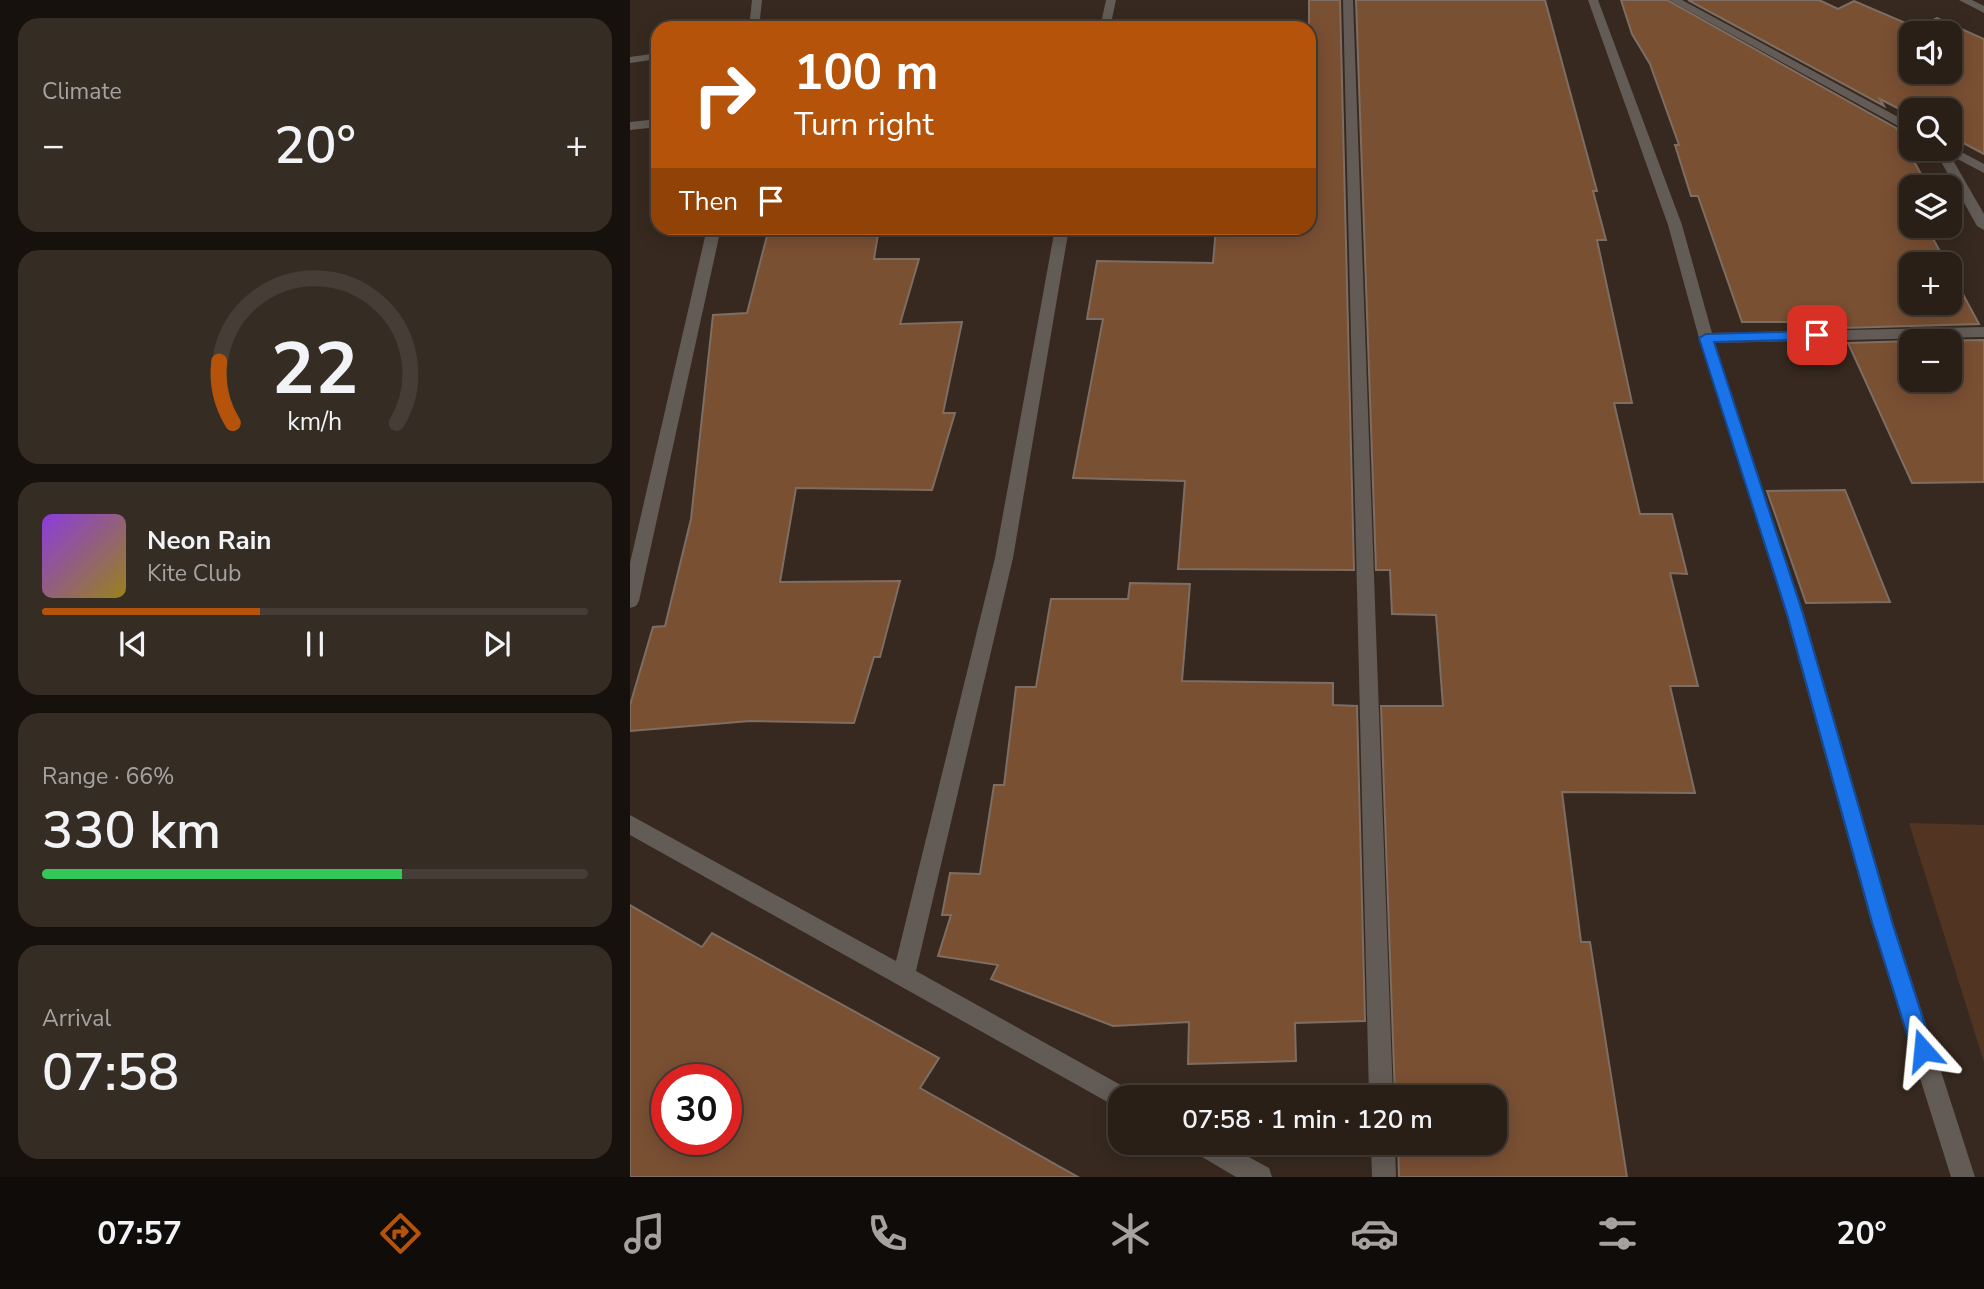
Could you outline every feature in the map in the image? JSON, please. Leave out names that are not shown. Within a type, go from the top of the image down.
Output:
[{"type":"street","points":[[755,21],[757,0]]},
{"type":"street","points":[[1106,21],[1111,0]]},
{"type":"street","points":[[1348,0],[1381,1085]]},
{"type":"street","points":[[1593,0],[1675,225],[1706,338],[1795,614],[1882,922],[1963,1177]]},
{"type":"street","points":[[1674,0],[1899,122]]},
{"type":"street","points":[[1964,0],[1984,10]]},
{"type":"street","points":[[630,60],[651,57]]},
{"type":"street","points":[[630,126],[651,124]]},
{"type":"street","points":[[1962,157],[1984,169]]},
{"type":"street","points":[[1947,161],[1984,226]]},
{"type":"street","points":[[630,601],[712,235]]},
{"type":"street","points":[[904,974],[1004,558],[1061,235]]},
{"type":"street","points":[[1706,338],[1984,332]]},
{"type":"street","points":[[630,824],[904,974],[1108,1090]]},
{"type":"street","points":[[1221,1155],[1260,1177]]},
{"type":"street","points":[[1383,1155],[1384,1177]]},
{"type":"shaded area","points":[[1909,823],[1984,825],[1984,1062]]},
{"type":"building","points":[[1309,0],[1340,0],[1354,570],[1178,569],[1185,481],[1073,478],[1103,319],[1087,319],[1097,261],[1213,263],[1215,235],[1316,235],[1316,21],[1309,21]]},
{"type":"building","points":[[1356,0],[1545,0],[1597,191],[1593,191],[1606,240],[1597,240],[1632,403],[1614,403],[1640,514],[1672,514],[1687,574],[1670,573],[1698,686],[1670,686],[1695,793],[1562,792],[1581,942],[1590,942],[1627,1177],[1399,1177],[1398,1155],[1507,1155],[1507,1085],[1395,1085],[1381,706],[1443,706],[1436,615],[1392,614],[1390,570],[1376,570]]},
{"type":"building","points":[[1621,0],[1667,0],[1896,128],[1899,134],[1899,161],[1914,161],[1921,175],[1899,175],[1899,238],[1933,238],[1940,252],[1899,252],[1899,315],[1962,315],[1962,292],[1979,324],[1842,328],[1839,322],[1742,322],[1698,196],[1691,196],[1675,145],[1679,145],[1650,64],[1632,34]]},
{"type":"building","points":[[1688,0],[1819,0],[1838,9],[1854,1],[1901,21],[1899,84],[1962,84],[1962,29],[1984,39],[1984,154],[1962,142],[1962,98],[1899,98],[1899,109],[1880,99],[1884,106]]},
{"type":"building","points":[[767,235],[878,235],[874,259],[919,259],[900,324],[962,322],[943,413],[955,413],[932,490],[796,488],[780,582],[900,581],[880,657],[874,657],[854,723],[750,721],[630,731],[630,705],[653,627],[665,626],[691,519],[713,315],[747,313]]},
{"type":"building","points":[[1962,340],[1984,340],[1984,482],[1912,483],[1848,343],[1899,341],[1899,392],[1962,392]]},
{"type":"building","points":[[1845,490],[1890,602],[1806,603],[1767,491]]},
{"type":"building","points":[[1130,583],[1190,584],[1182,681],[1333,683],[1333,705],[1357,706],[1365,1021],[1295,1023],[1296,1061],[1188,1064],[1189,1022],[1113,1026],[991,979],[998,965],[938,956],[951,915],[942,915],[950,873],[980,874],[994,785],[1004,785],[1016,687],[1036,687],[1051,599],[1128,599]]},
{"type":"building","points":[[630,905],[702,947],[712,933],[939,1058],[920,1088],[1078,1177],[630,1177]]},
{"type":"route","points":[[1817,335],[1706,338],[1795,614],[1882,922],[1923,1050]]}]
